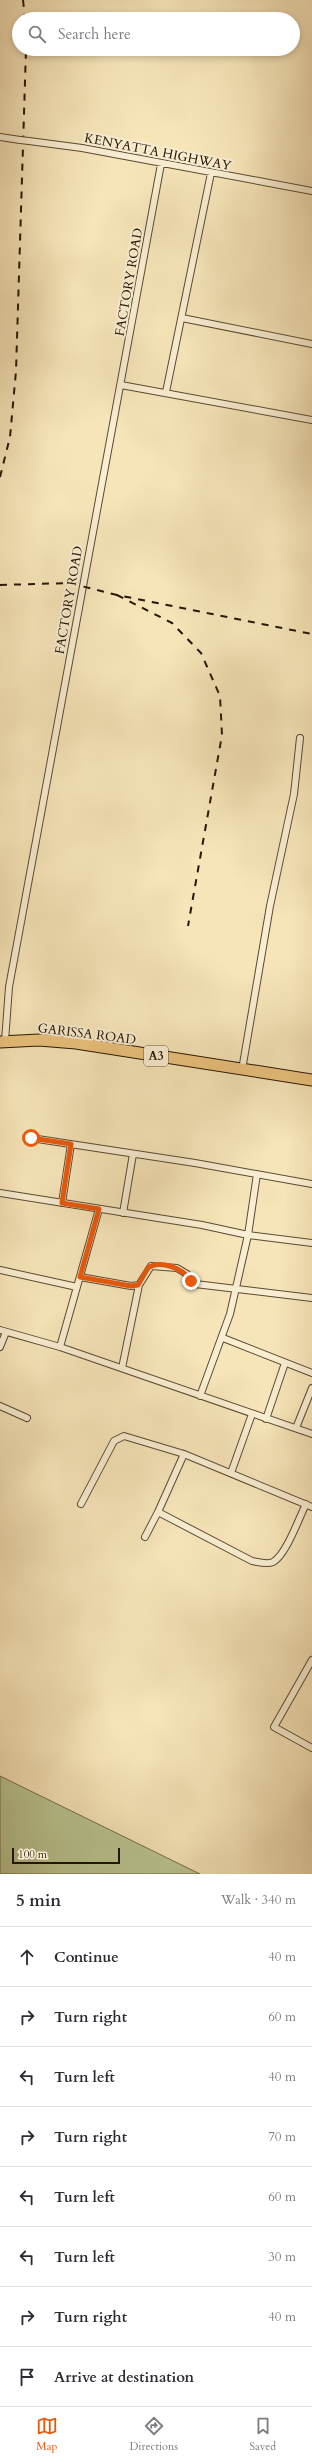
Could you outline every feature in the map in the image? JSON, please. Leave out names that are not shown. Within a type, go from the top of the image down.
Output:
[{"type":"highway","name":"GARISSA ROAD","points":[[3,1042],[76,1043],[312,1080]]},
{"type":"street","name":"KENYATTA HIGHWAY","points":[[0,137],[82,148],[161,164],[312,191]]},
{"type":"street","name":"FACTORY ROAD","points":[[3,1042],[11,972],[161,164]]},
{"type":"street","points":[[166,392],[211,173]]},
{"type":"street","points":[[182,318],[312,344]]},
{"type":"street","points":[[121,385],[166,392],[312,420]]},
{"type":"street","points":[[242,1070],[270,906],[294,794],[300,738]]},
{"type":"street","points":[[31,1138],[312,1184]]},
{"type":"street","points":[[62,1203],[71,1144]]},
{"type":"street","points":[[123,1213],[133,1154]]},
{"type":"street","points":[[200,1396],[223,1338],[238,1288],[257,1174]]},
{"type":"street","points":[[0,1193],[248,1234],[312,1243]]},
{"type":"street","points":[[60,1347],[99,1209]]},
{"type":"street","points":[[122,1368],[138,1285],[148,1268],[157,1265],[183,1271],[195,1284],[312,1298]]},
{"type":"street","points":[[0,1270],[77,1287]]},
{"type":"street","points":[[80,1277],[131,1286],[138,1285]]},
{"type":"street","points":[[0,1347],[3,1331],[60,1347],[312,1434]]},
{"type":"street","points":[[223,1338],[312,1373]]},
{"type":"street","points":[[266,1418],[285,1363]]},
{"type":"street","points":[[296,1428],[312,1388]]},
{"type":"street","points":[[0,1406],[27,1418]]},
{"type":"street","points":[[231,1473],[252,1414]]},
{"type":"street","points":[[81,1504],[107,1452],[118,1437],[124,1436],[184,1454],[309,1506],[281,1555],[273,1562],[264,1563],[252,1561],[158,1512]]},
{"type":"street","points":[[145,1537],[184,1454]]},
{"type":"street","points":[[312,1660],[274,1727],[312,1748]]},
{"type":"green space","points":[[0,1776],[200,1874],[0,1874]]},
{"type":"railway","points":[[23,0],[24,12]]},
{"type":"railway","points":[[0,477],[10,437],[16,371],[26,56]]},
{"type":"railway","points":[[0,585],[69,583],[117,595],[312,634]]},
{"type":"railway","points":[[117,595],[172,623],[201,653],[220,696],[222,735],[188,926]]},
{"type":"route","points":[[31,1138],[71,1144],[62,1203],[99,1209],[80,1277],[131,1286],[138,1285],[148,1268],[157,1265],[177,1268],[187,1274],[191,1281]]}]
